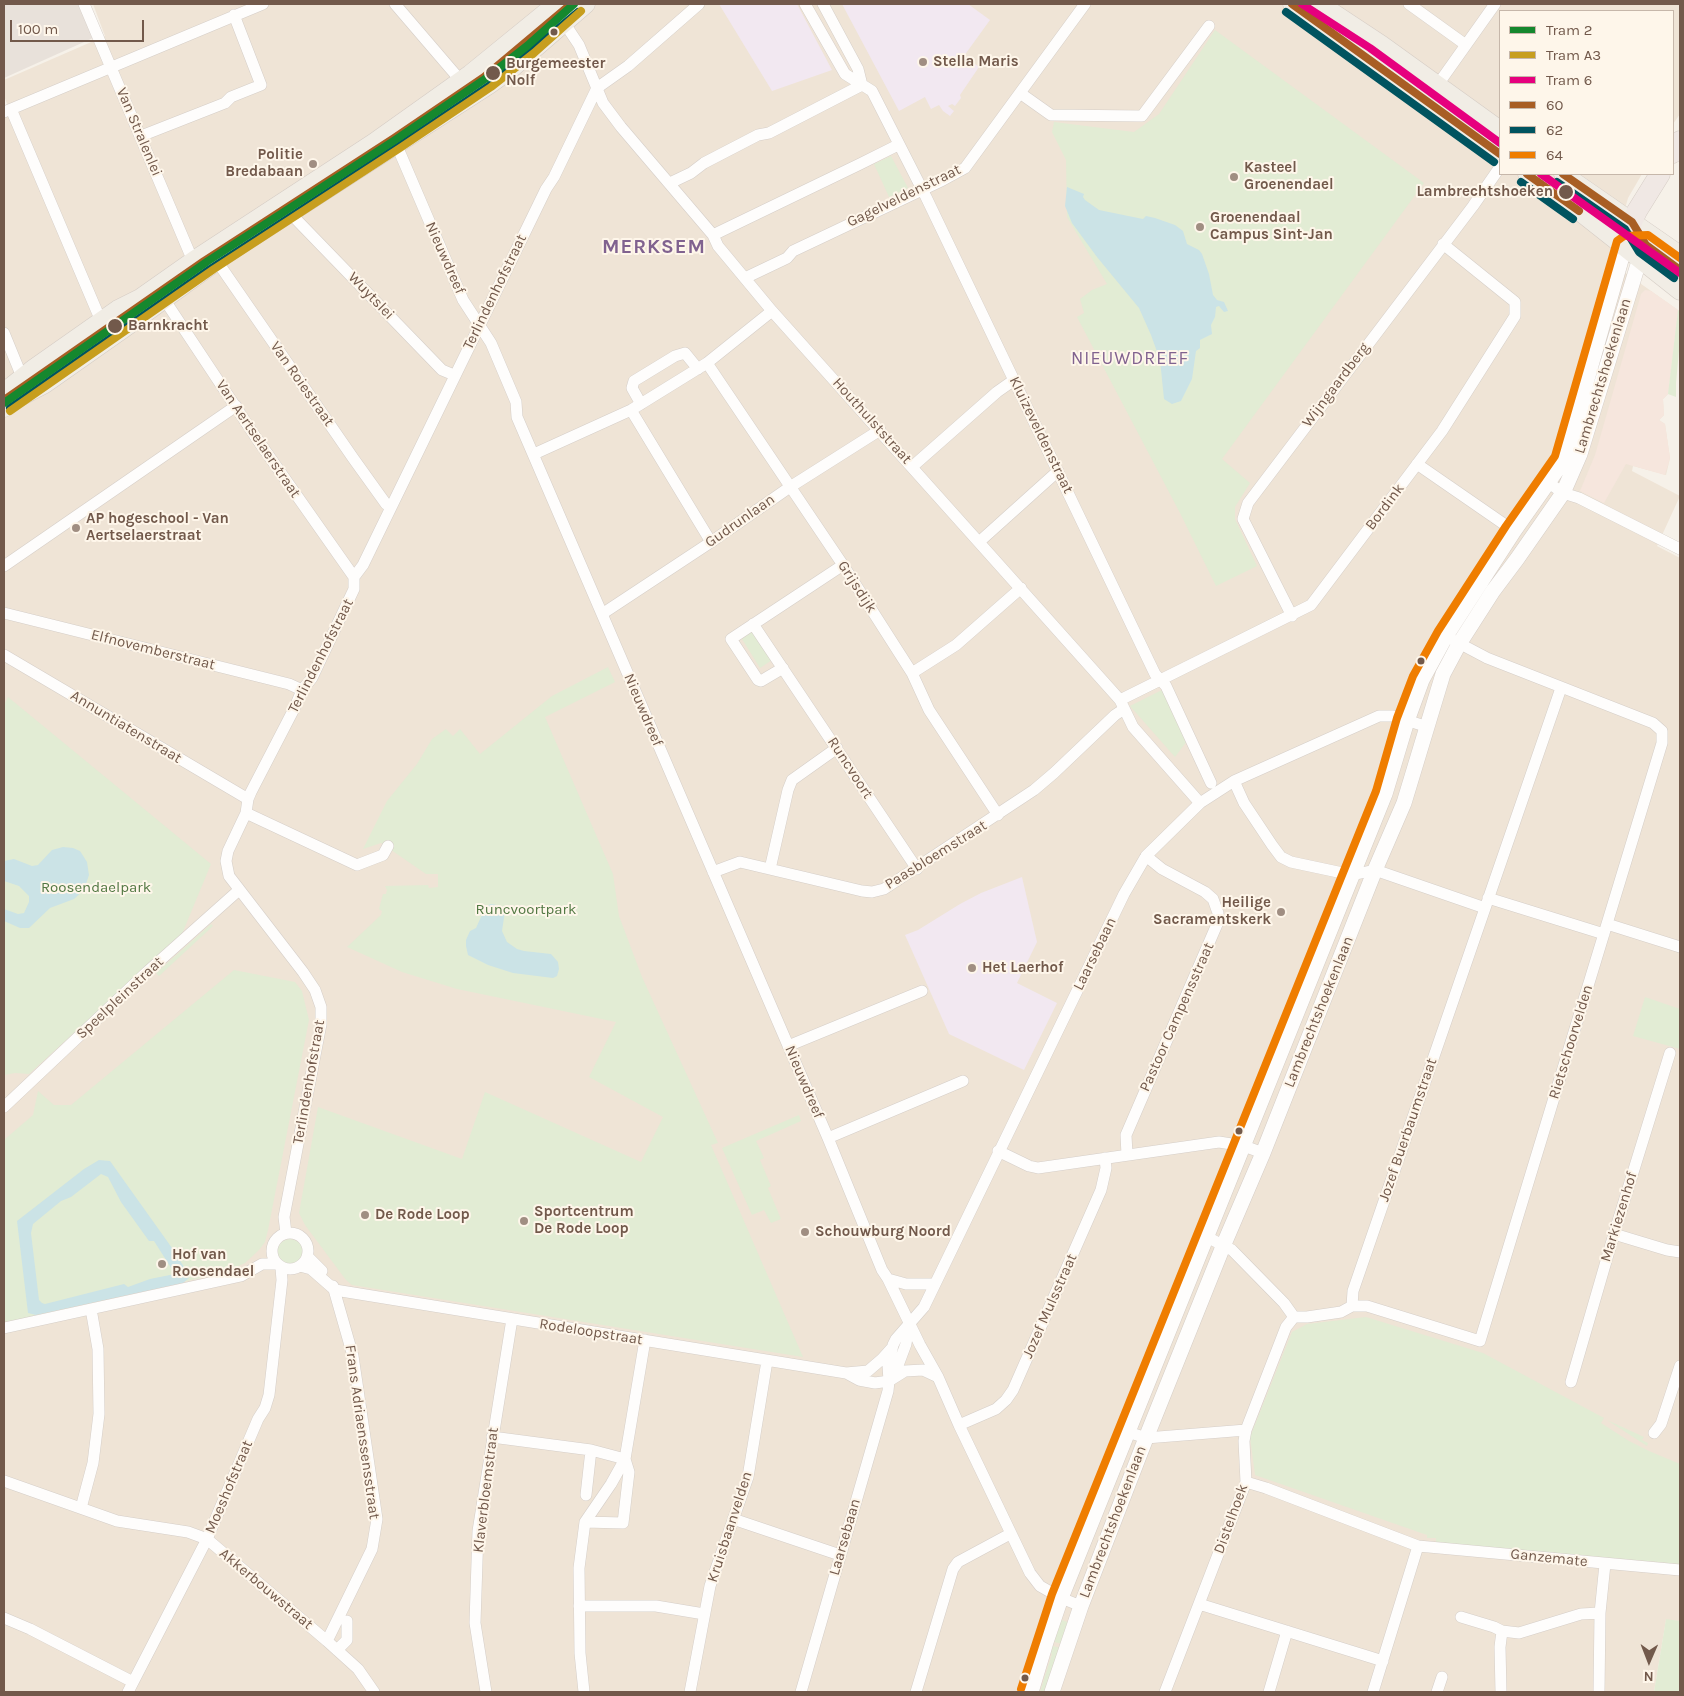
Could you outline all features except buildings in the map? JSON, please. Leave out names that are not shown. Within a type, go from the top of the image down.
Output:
[{"type":"highway","points":[[1632,222],[1659,175]]},
{"type":"main road","points":[[4,392],[101,321],[140,298],[194,260],[393,138],[497,80],[565,24],[586,4]]},
{"type":"main road","points":[[1292,4],[1499,153]]},
{"type":"main road","points":[[1320,4],[1370,36],[1499,129]]},
{"type":"main road","points":[[4,408],[45,384],[216,262],[290,213],[393,138],[509,44],[551,5]]},
{"type":"main road","points":[[1528,175],[1625,246],[1680,291]]},
{"type":"main road","points":[[1563,175],[1680,255]]},
{"type":"main road","points":[[1625,246],[1632,222]]},
{"type":"main road","points":[[1640,258],[1650,234]]},
{"type":"street","name":"Van Stralenlei","points":[[84,4],[141,136],[186,248],[194,260]]},
{"type":"street","points":[[101,321],[8,111],[263,4]]},
{"type":"street","points":[[395,4],[461,81]]},
{"type":"street","points":[[597,88],[628,66],[700,4]]},
{"type":"street","points":[[805,4],[846,74],[862,84]]},
{"type":"street","points":[[823,4],[858,69],[862,84]]},
{"type":"street","points":[[1409,4],[1466,45]]},
{"type":"street","points":[[1427,100],[1495,4]]},
{"type":"street","name":"Gagelveldenstraat","points":[[745,278],[788,258],[793,251],[965,168],[1082,5]]},
{"type":"street","points":[[141,136],[225,103],[231,97],[261,85],[234,15]]},
{"type":"street","name":"Houthulststraat","points":[[565,24],[579,45],[604,104],[621,127],[713,235],[718,246],[772,310],[1021,588],[1122,705],[1133,727],[1200,803]]},
{"type":"street","points":[[1020,93],[1051,115],[1142,116],[1209,26]]},
{"type":"street","points":[[670,183],[758,135],[769,133],[862,84]]},
{"type":"street","name":"Kluizeveldenstraat","points":[[862,84],[872,91],[922,189],[1155,674],[1160,680]]},
{"type":"street","name":"Terlindenhofstraat","points":[[286,1233],[284,1217],[321,1024],[321,1007],[315,990],[303,972],[229,876],[226,861],[228,851],[246,813],[248,799],[302,690],[312,678],[354,589],[354,577],[363,565],[454,375],[597,88]]},
{"type":"street","name":"Nieuwdreef","points":[[393,138],[463,300],[491,343],[516,402],[517,417],[828,1138],[882,1270],[888,1278],[938,1377],[1010,1534],[1030,1573],[1040,1586],[1061,1598]]},
{"type":"street","points":[[713,235],[898,145]]},
{"type":"street","name":"Wijngaardberg","points":[[1292,616],[1244,519],[1248,503],[1443,244],[1474,206],[1499,168]]},
{"type":"street","name":"Wuytslei","points":[[290,213],[442,370],[454,375]]},
{"type":"street","name":"Bordink","points":[[1122,705],[1160,680],[1311,606],[1442,431],[1515,316],[1514,302],[1443,244]]},
{"type":"street","name":"Lambrechtshoekenlaan","points":[[1052,1692],[1081,1606],[1146,1438],[1224,1244],[1263,1153],[1375,870],[1404,803],[1428,727],[1452,640],[1514,531],[1564,460],[1625,246]]},
{"type":"street","name":"Lambrechtshoekenlaan","points":[[1031,1692],[1061,1598],[1385,794],[1407,721],[1422,680],[1517,559],[1563,493],[1580,454],[1640,258]]},
{"type":"street","points":[[194,260],[216,262]]},
{"type":"street","name":"Van Roiestraat","points":[[216,262],[221,266],[353,458],[386,504],[390,506]]},
{"type":"street","name":"Van Aertselaerstraat","points":[[164,299],[294,492],[354,577]]},
{"type":"street","points":[[534,454],[642,404],[703,366],[772,310]]},
{"type":"street","points":[[4,333],[22,377]]},
{"type":"street","name":"Grijsdijk","points":[[642,404],[632,388],[634,381],[675,356],[685,353],[703,366],[790,487],[843,565],[912,673],[928,710],[998,816]]},
{"type":"street","points":[[912,466],[997,392],[1014,380]]},
{"type":"street","points":[[4,566],[236,406]]},
{"type":"street","points":[[631,410],[711,542]]},
{"type":"street","name":"Gudrunlaan","points":[[602,614],[790,487],[880,430]]},
{"type":"street","points":[[1417,464],[1514,531]]},
{"type":"street","points":[[980,542],[1058,471]]},
{"type":"street","points":[[1549,483],[1563,493],[1584,500],[1680,549]]},
{"type":"street","points":[[783,668],[761,681],[731,639],[843,565]]},
{"type":"street","points":[[912,673],[956,645],[1021,588]]},
{"type":"street","name":"Elfnovemberstraat","points":[[4,613],[289,684],[302,690]]},
{"type":"street","name":"Runcvoort","points":[[753,624],[917,869]]},
{"type":"street","points":[[1452,640],[1487,658],[1560,688]]},
{"type":"street","name":"Annuntiatenstraat","points":[[4,655],[248,799]]},
{"type":"street","points":[[1160,680],[1166,686],[1211,783]]},
{"type":"street","name":"Rietschoorvelden","points":[[1352,1306],[1367,1306],[1480,1341],[1662,743],[1662,731],[1652,723],[1560,688]]},
{"type":"street","name":"Jozef Buerbaumstraat","points":[[1352,1306],[1353,1291],[1560,688]]},
{"type":"street","name":"Paasbloemstraat","points":[[713,872],[740,862],[862,891],[872,892],[884,889],[1021,800],[1054,773],[1115,715],[1122,705]]},
{"type":"street","name":"Laarsebaan","points":[[889,1381],[888,1366],[893,1345],[924,1306],[1124,894],[1146,856],[1200,803],[1234,781],[1379,716],[1393,716],[1407,721]]},
{"type":"street","points":[[1407,721],[1428,727]]},
{"type":"street","points":[[770,869],[792,780],[837,748]]},
{"type":"street","points":[[1397,757],[1417,762]]},
{"type":"street","points":[[1234,781],[1244,803],[1272,846],[1281,857],[1291,862],[1352,875],[1375,870],[1487,903],[1680,947]]},
{"type":"street","points":[[246,813],[357,865],[383,855],[388,846]]},
{"type":"street","name":"Pastoor Campensstraat","points":[[1127,1155],[1126,1135],[1218,922],[1218,913],[1214,899],[1205,892],[1162,869],[1146,856]]},
{"type":"street","name":"Speelpleinstraat","points":[[4,1107],[147,972],[239,890]]},
{"type":"street","points":[[788,1046],[922,991]]},
{"type":"street","name":"Markiezenhof","points":[[1570,1382],[1670,1053]]},
{"type":"street","points":[[828,1138],[963,1080]]},
{"type":"street","points":[[998,1151],[1029,1166],[1038,1168],[1219,1142],[1244,1146],[1263,1153]]},
{"type":"street","name":"Jozef Mulsstraat","points":[[959,1425],[996,1409],[1013,1390],[1101,1190],[1106,1168],[1104,1158]]},
{"type":"street","points":[[4,1328],[242,1276],[262,1264],[278,1266],[288,1270],[300,1266],[308,1257],[306,1241],[294,1233],[286,1233],[276,1238],[271,1248],[273,1259],[278,1266]]},
{"type":"street","points":[[1614,1234],[1680,1252]]},
{"type":"street","points":[[1207,1237],[1224,1244],[1232,1250],[1284,1303],[1294,1317],[1341,1312],[1352,1306]]},
{"type":"street","name":"Frans Adriaenssensstraat","points":[[308,1257],[330,1280],[335,1290],[353,1354],[377,1520],[372,1549],[328,1641]]},
{"type":"street","name":"Moeshofstraat","points":[[130,1687],[207,1540],[258,1419],[265,1408],[269,1395],[282,1280],[278,1266]]},
{"type":"street","points":[[300,1266],[311,1269],[335,1290]]},
{"type":"street","points":[[888,1278],[906,1284],[934,1284]]},
{"type":"street","name":"Rodeloopstraat","points":[[335,1290],[767,1361],[846,1373],[868,1371]]},
{"type":"street","points":[[81,1508],[93,1463],[99,1414],[98,1349],[91,1309]]},
{"type":"street","name":"Distelhoek","points":[[1165,1692],[1246,1482],[1244,1441],[1246,1430],[1286,1327],[1294,1317]]},
{"type":"street","name":"Klaverbloemstraat","points":[[486,1692],[475,1623],[478,1531],[512,1319]]},
{"type":"street","name":"Laarsebaan","points":[[801,1692],[889,1381],[897,1368],[906,1344],[910,1323]]},
{"type":"street","points":[[584,1692],[581,1671],[579,1568],[585,1522],[611,1484],[625,1459],[645,1340]]},
{"type":"street","points":[[868,1371],[882,1359],[893,1345]]},
{"type":"street","name":"Kruisbaanvelden","points":[[690,1692],[710,1586],[748,1477],[767,1361]]},
{"type":"street","points":[[1654,1433],[1661,1424],[1680,1366]]},
{"type":"street","points":[[868,1371],[880,1374],[889,1381],[905,1372],[923,1370],[938,1377]]},
{"type":"street","name":"Rodeloopstraat","points":[[846,1373],[859,1380],[875,1383],[889,1381]]},
{"type":"street","points":[[1146,1438],[1246,1430]]},
{"type":"street","name":"Lambrechtshoekenlaan","points":[[1128,1432],[1146,1438]]},
{"type":"street","points":[[492,1437],[591,1450],[625,1459]]},
{"type":"street","points":[[586,1494],[591,1450]]},
{"type":"street","points":[[585,1522],[623,1523],[629,1472],[625,1459]]},
{"type":"street","name":"Akkerbouwstraat","points":[[4,1481],[117,1521],[188,1532],[207,1540],[328,1641]]},
{"type":"street","name":"Ganzemate","points":[[1246,1482],[1418,1546],[1680,1570]]},
{"type":"street","points":[[733,1519],[840,1555]]},
{"type":"street","points":[[916,1692],[953,1569],[958,1562],[1010,1534]]},
{"type":"street","points":[[1373,1692],[1418,1546]]},
{"type":"street","points":[[1599,1692],[1600,1613],[1605,1564]]},
{"type":"street","name":"Lambrechtshoekenlaan","points":[[1061,1598],[1081,1606]]},
{"type":"street","points":[[1199,1604],[1383,1661]]},
{"type":"street","points":[[579,1606],[656,1606],[704,1614]]},
{"type":"street","points":[[1461,1617],[1502,1631],[1519,1633],[1581,1614],[1600,1613]]},
{"type":"street","points":[[4,1618],[38,1633],[130,1687]]},
{"type":"street","points":[[337,1650],[347,1640],[347,1621]]},
{"type":"street","points":[[1269,1692],[1287,1631]]},
{"type":"street","points":[[1500,1692],[1502,1631]]},
{"type":"street","points":[[328,1641],[358,1669],[374,1692]]},
{"type":"street","points":[[1437,1692],[1442,1677]]},
{"type":"shaded area","points":[[4,4],[79,4],[93,38],[4,78]]},
{"type":"shaded area","points":[[93,4],[1680,4],[1680,114],[1674,123],[1674,10],[1499,10],[1499,175],[1641,175],[1628,198],[1610,262],[1678,310],[1668,394],[1663,399],[1664,415],[1659,420],[1665,424],[1670,458],[1666,475],[1633,466],[1632,471],[1680,496],[1657,546],[1680,558],[1680,1621],[1666,1620],[1654,1692],[4,1692],[4,117],[11,114],[4,96],[4,80],[105,36]]},
{"type":"shaded area","points":[[719,4],[797,4],[832,70],[772,91]]},
{"type":"shaded area","name":"Stella Maris","points":[[842,4],[968,4],[990,20],[964,56],[979,67],[960,95],[961,98],[955,106],[952,104],[948,106],[954,111],[950,116],[939,105],[931,109],[925,97],[899,111]]},
{"type":"shaded area","points":[[1645,290],[1651,291],[1678,310],[1668,394],[1663,399],[1664,415],[1659,420],[1665,424],[1670,458],[1665,475],[1626,464],[1604,503],[1580,491],[1595,455],[1641,294]]},
{"type":"shaded area","name":"Het Laerhof","points":[[1022,877],[1037,942],[1017,983],[1057,1003],[1024,1070],[949,1034],[905,935],[918,930],[981,893]]},
{"type":"green space","name":"Groenendaal Campus Sint-Jan","points":[[1215,30],[1424,183],[1222,459],[1250,483],[1235,507],[1235,519],[1257,566],[1216,586],[1180,513],[1077,317],[1084,313],[1080,299],[1092,290],[1107,284],[1067,217],[1066,160],[1052,132],[1054,122],[1134,132],[1159,114]]},
{"type":"green space","points":[[891,156],[908,188],[889,197],[874,164]]},
{"type":"green space","points":[[1678,310],[1680,311],[1680,340],[1676,397],[1668,394]]},
{"type":"green space","points":[[753,631],[772,660],[760,668],[742,639]]},
{"type":"green space","name":"Runcvoortpark","points":[[608,667],[615,682],[545,717],[613,874],[619,916],[642,977],[718,1143],[711,1145],[803,1357],[352,1285],[346,1280],[305,1225],[299,1213],[318,1107],[462,1159],[485,1092],[641,1162],[663,1117],[589,1077],[616,1022],[457,989],[402,972],[347,947],[381,915],[382,911],[379,909],[383,894],[386,894],[385,886],[428,885],[429,888],[438,887],[438,874],[426,874],[381,843],[363,849],[387,801],[417,764],[432,739],[446,729],[453,736],[460,729],[480,754],[552,696]]},
{"type":"green space","points":[[1162,690],[1187,741],[1175,757],[1130,706]]},
{"type":"green space","name":"Roosendaelpark","points":[[8,697],[211,864],[182,934],[29,1074],[15,1073],[4,1075],[4,705]]},
{"type":"green space","points":[[211,924],[213,926],[159,976],[156,973]]},
{"type":"green space","points":[[234,970],[295,982],[302,991],[309,1020],[265,1242],[245,1263],[226,1272],[4,1322],[4,1140],[33,1115],[38,1091],[54,1105],[71,1105]]},
{"type":"green space","points":[[1645,997],[1680,1009],[1680,1049],[1633,1036]]},
{"type":"green space","points":[[799,1115],[801,1121],[756,1141],[764,1158],[760,1160],[771,1186],[768,1188],[781,1219],[771,1223],[764,1210],[752,1215],[722,1148]]},
{"type":"green space","points":[[290,1239],[299,1243],[303,1252],[299,1261],[290,1265],[281,1261],[277,1252],[281,1243]]},
{"type":"green space","points":[[1366,1317],[1483,1353],[1604,1418],[1601,1423],[1629,1441],[1680,1464],[1680,1564],[1436,1543],[1436,1538],[1427,1538],[1427,1535],[1255,1475],[1250,1437],[1292,1332],[1307,1324]]},
{"type":"green space","points":[[1607,1420],[1644,1437],[1642,1440],[1648,1443],[1647,1446]]},
{"type":"green space","points":[[1059,1619],[1070,1623],[1062,1644],[1051,1641]]},
{"type":"green space","points":[[1666,1619],[1680,1621],[1680,1692],[1654,1692]]},
{"type":"green space","points":[[1049,1645],[1061,1648],[1048,1692],[1040,1692],[1052,1654],[1048,1651]]},
{"type":"water","points":[[1067,187],[1084,194],[1085,200],[1099,210],[1143,219],[1146,216],[1175,225],[1183,231],[1187,244],[1199,250],[1202,254],[1209,274],[1213,295],[1217,300],[1224,302],[1228,311],[1224,312],[1219,306],[1216,307],[1215,317],[1211,325],[1212,334],[1200,340],[1200,348],[1196,351],[1192,379],[1181,401],[1172,404],[1164,399],[1160,360],[1139,308],[1072,223],[1065,206]]},
{"type":"water","points":[[63,847],[80,851],[87,862],[89,875],[84,890],[74,899],[50,908],[29,928],[20,928],[4,921],[4,909],[18,914],[24,913],[29,902],[29,896],[19,886],[4,881],[4,861],[14,859],[32,866],[38,865],[52,850]]},
{"type":"water","points":[[491,904],[497,905],[505,911],[502,931],[507,942],[517,949],[524,951],[551,954],[558,962],[557,976],[553,978],[513,973],[488,965],[468,955],[466,940],[470,931],[476,928],[486,906]]},
{"type":"water","points":[[99,1160],[110,1161],[172,1248],[189,1278],[183,1283],[36,1315],[28,1313],[17,1221],[84,1169]],"holes":[[[101,1174],[108,1177],[121,1202],[149,1241],[154,1241],[175,1274],[150,1279],[128,1287],[124,1284],[45,1304],[42,1303],[39,1300],[31,1233],[33,1224],[61,1201],[71,1197]]]},
{"type":"tram line","name":"2","points":[[4,403],[208,261],[395,140],[485,79],[527,46],[574,4]]},
{"type":"tram line","name":"6","points":[[1302,4],[1370,48],[1499,142]]},
{"type":"tram line","name":"A3","points":[[10,411],[214,269],[491,87],[534,53],[581,11]]},
{"type":"tram line","name":"6","points":[[1542,175],[1680,273]]},
{"type":"transit line","name":"60","points":[[4,400],[204,261],[394,138],[484,77],[571,4]]},
{"type":"transit line","name":"60","points":[[1292,4],[1499,153]]},
{"type":"transit line","name":"62","points":[[10,408],[210,269],[490,85],[578,12]]},
{"type":"transit line","name":"62","points":[[1286,12],[1494,162]]},
{"type":"transit line","name":"60","points":[[1528,175],[1579,211]]},
{"type":"transit line","name":"60","points":[[1564,175],[1632,222],[1646,245],[1680,270]]},
{"type":"transit line","name":"62","points":[[1521,182],[1573,219]]},
{"type":"transit line","name":"62","points":[[1557,182],[1625,229],[1639,252],[1674,278]]},
{"type":"transit line","name":"64","points":[[1021,1689],[1052,1594],[1376,791],[1397,718],[1413,676],[1438,631],[1506,526],[1555,456],[1617,241],[1624,236],[1648,235],[1680,258]]},
{"type":"place","name":"Stella Maris","points":[[923,62]]},
{"type":"place","name":"Burgemeester Nolf","points":[[493,73]]},
{"type":"place","name":"Politie Bredabaan","points":[[313,164]]},
{"type":"place","name":"Kasteel Groenendael","points":[[1234,177]]},
{"type":"place","name":"Lambrechtshoeken","points":[[1566,192]]},
{"type":"place","name":"Groenendaal Campus Sint-Jan","points":[[1200,227]]},
{"type":"place","name":"Barnkracht","points":[[115,326]]},
{"type":"place","name":"AP hogeschool - Van Aertselaerstraat","points":[[76,528]]},
{"type":"place","name":"Heilige Sacramentskerk","points":[[1281,912]]},
{"type":"place","name":"Het Laerhof","points":[[972,968]]},
{"type":"place","name":"De Rode Loop","points":[[365,1215]]},
{"type":"place","name":"Sportcentrum De Rode Loop","points":[[524,1221]]},
{"type":"place","name":"Schouwburg Noord","points":[[805,1232]]},
{"type":"place","name":"Hof van Roosendael","points":[[162,1264]]},
{"type":"district","name":"MERKSEM","points":[[654,247]]},
{"type":"district","name":"NIEUWDREEF","points":[[1130,359]]}]
